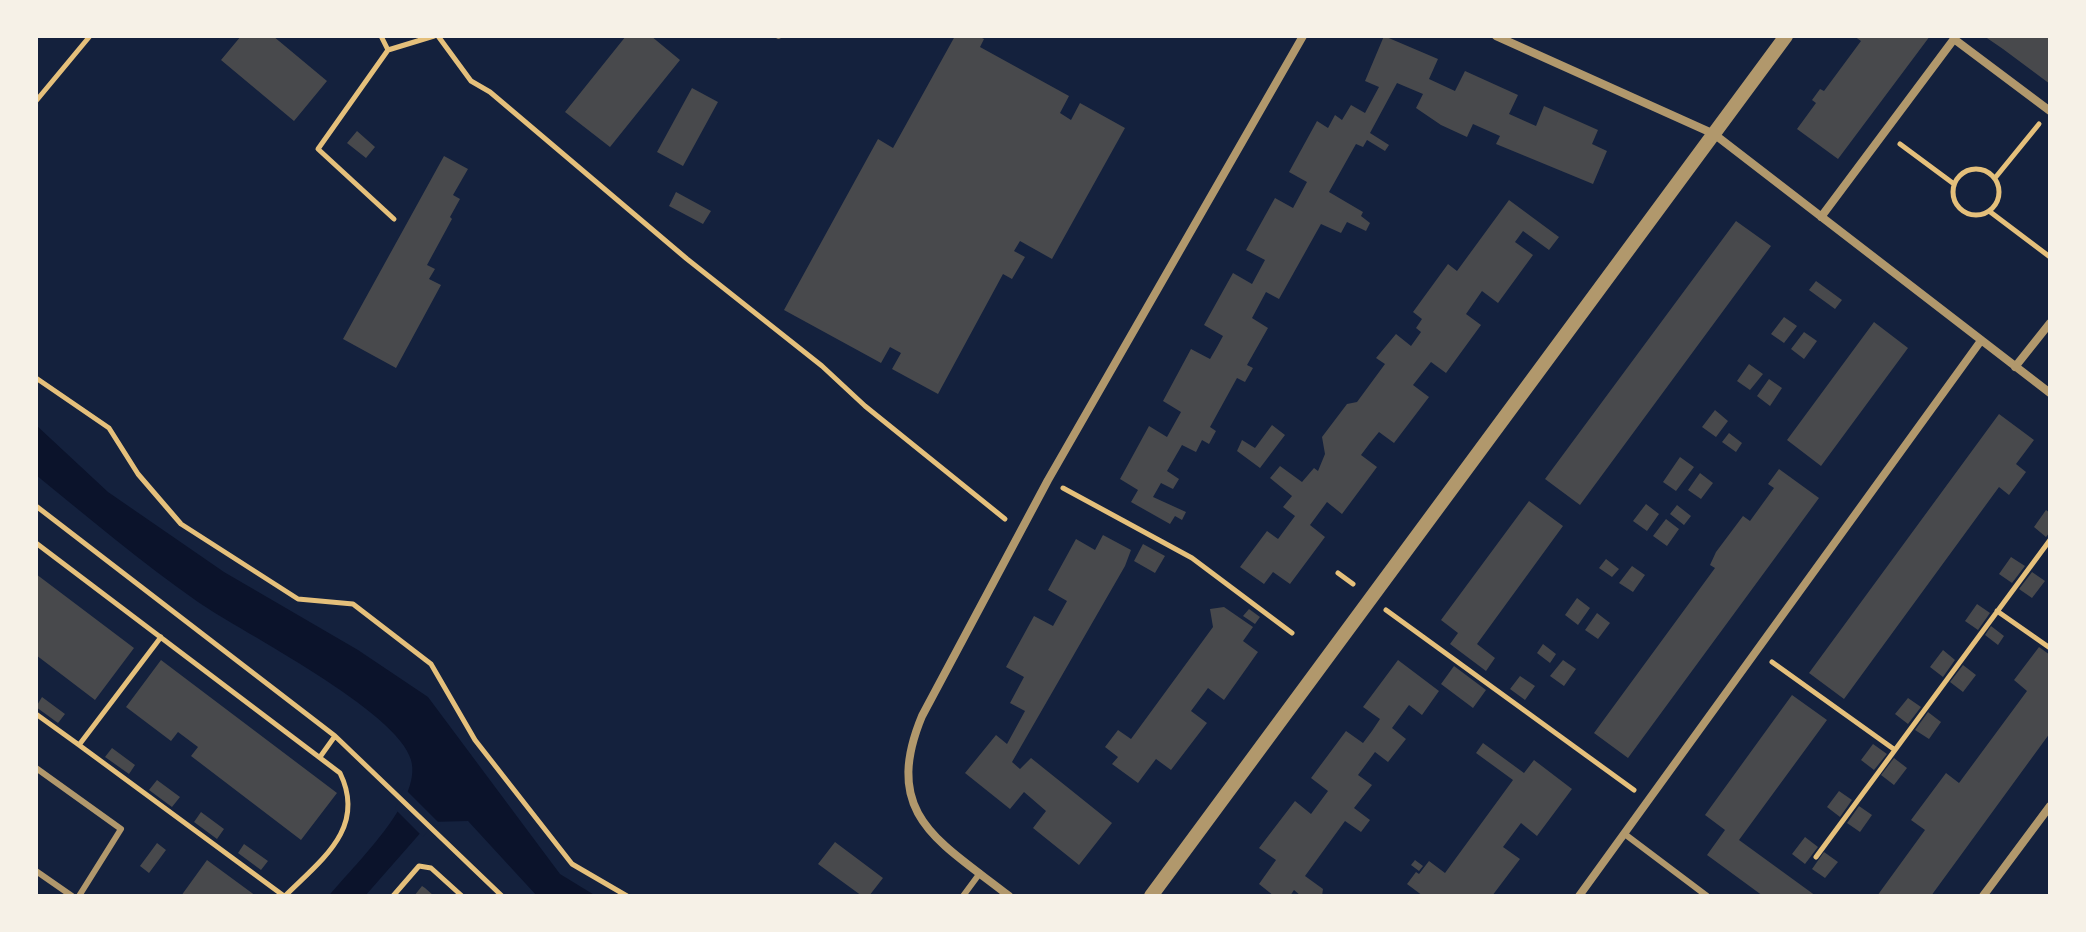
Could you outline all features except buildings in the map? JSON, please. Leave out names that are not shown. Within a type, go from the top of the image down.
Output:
[{"type":"street","points":[[1009,896],[922,825],[910,802],[909,748],[922,716],[1048,480],[1303,36]]},
{"type":"street","points":[[1496,36],[1714,134],[2050,393]]},
{"type":"street","points":[[1151,896],[1786,36]]},
{"type":"street","points":[[1821,217],[1954,39],[2050,111]]},
{"type":"street","points":[[2015,367],[2050,323]]},
{"type":"street","points":[[1579,896],[1980,342]]},
{"type":"street","points":[[1983,896],[2050,806]]},
{"type":"lane","points":[[36,768],[121,829],[79,896]]},
{"type":"lane","points":[[1626,835],[1707,896]]},
{"type":"lane","points":[[36,871],[72,896]]},
{"type":"lane","points":[[963,896],[980,873]]},
{"type":"path","points":[[36,101],[90,36]]},
{"type":"path","points":[[381,36],[388,50]]},
{"type":"path","points":[[394,219],[318,149],[388,50],[436,36],[471,81],[490,92],[687,259],[822,366],[865,406],[1022,533]]},
{"type":"path","points":[[1994,179],[2050,111]]},
{"type":"path","points":[[1883,131],[1954,184]]},
{"type":"path","points":[[1975,169],[1994,179],[1998,192],[1989,211],[1974,215],[1961,210],[1954,199],[1954,184],[1960,175],[1975,169]]},
{"type":"path","points":[[1989,211],[2050,257]]},
{"type":"path","points":[[36,378],[109,428],[138,474],[181,524],[298,599],[353,604],[431,664],[475,740],[572,864],[627,896]]},
{"type":"path","points":[[1048,480],[1192,558],[1292,633]]},
{"type":"path","points":[[36,506],[335,736],[502,896]]},
{"type":"path","points":[[1816,857],[2050,540]]},
{"type":"path","points":[[36,543],[340,773],[350,798],[347,823],[324,859],[285,896],[36,714]]},
{"type":"path","points":[[1338,573],[1650,802]]},
{"type":"path","points":[[1997,611],[2050,648]]},
{"type":"path","points":[[79,745],[161,637]]},
{"type":"path","points":[[1758,651],[1895,750]]},
{"type":"path","points":[[320,757],[335,736]]},
{"type":"path","points":[[393,896],[419,866],[431,868],[462,896]]},
{"type":"water","points":[[36,425],[108,492],[224,572],[358,650],[428,697],[560,874],[596,896],[537,896],[468,821],[430,822],[365,896],[329,896],[384,832],[407,794],[412,776],[411,760],[400,740],[350,697],[177,587],[36,475]]},
{"type":"pier","points":[[404,788],[441,825],[432,826],[423,837],[395,809]]}]
